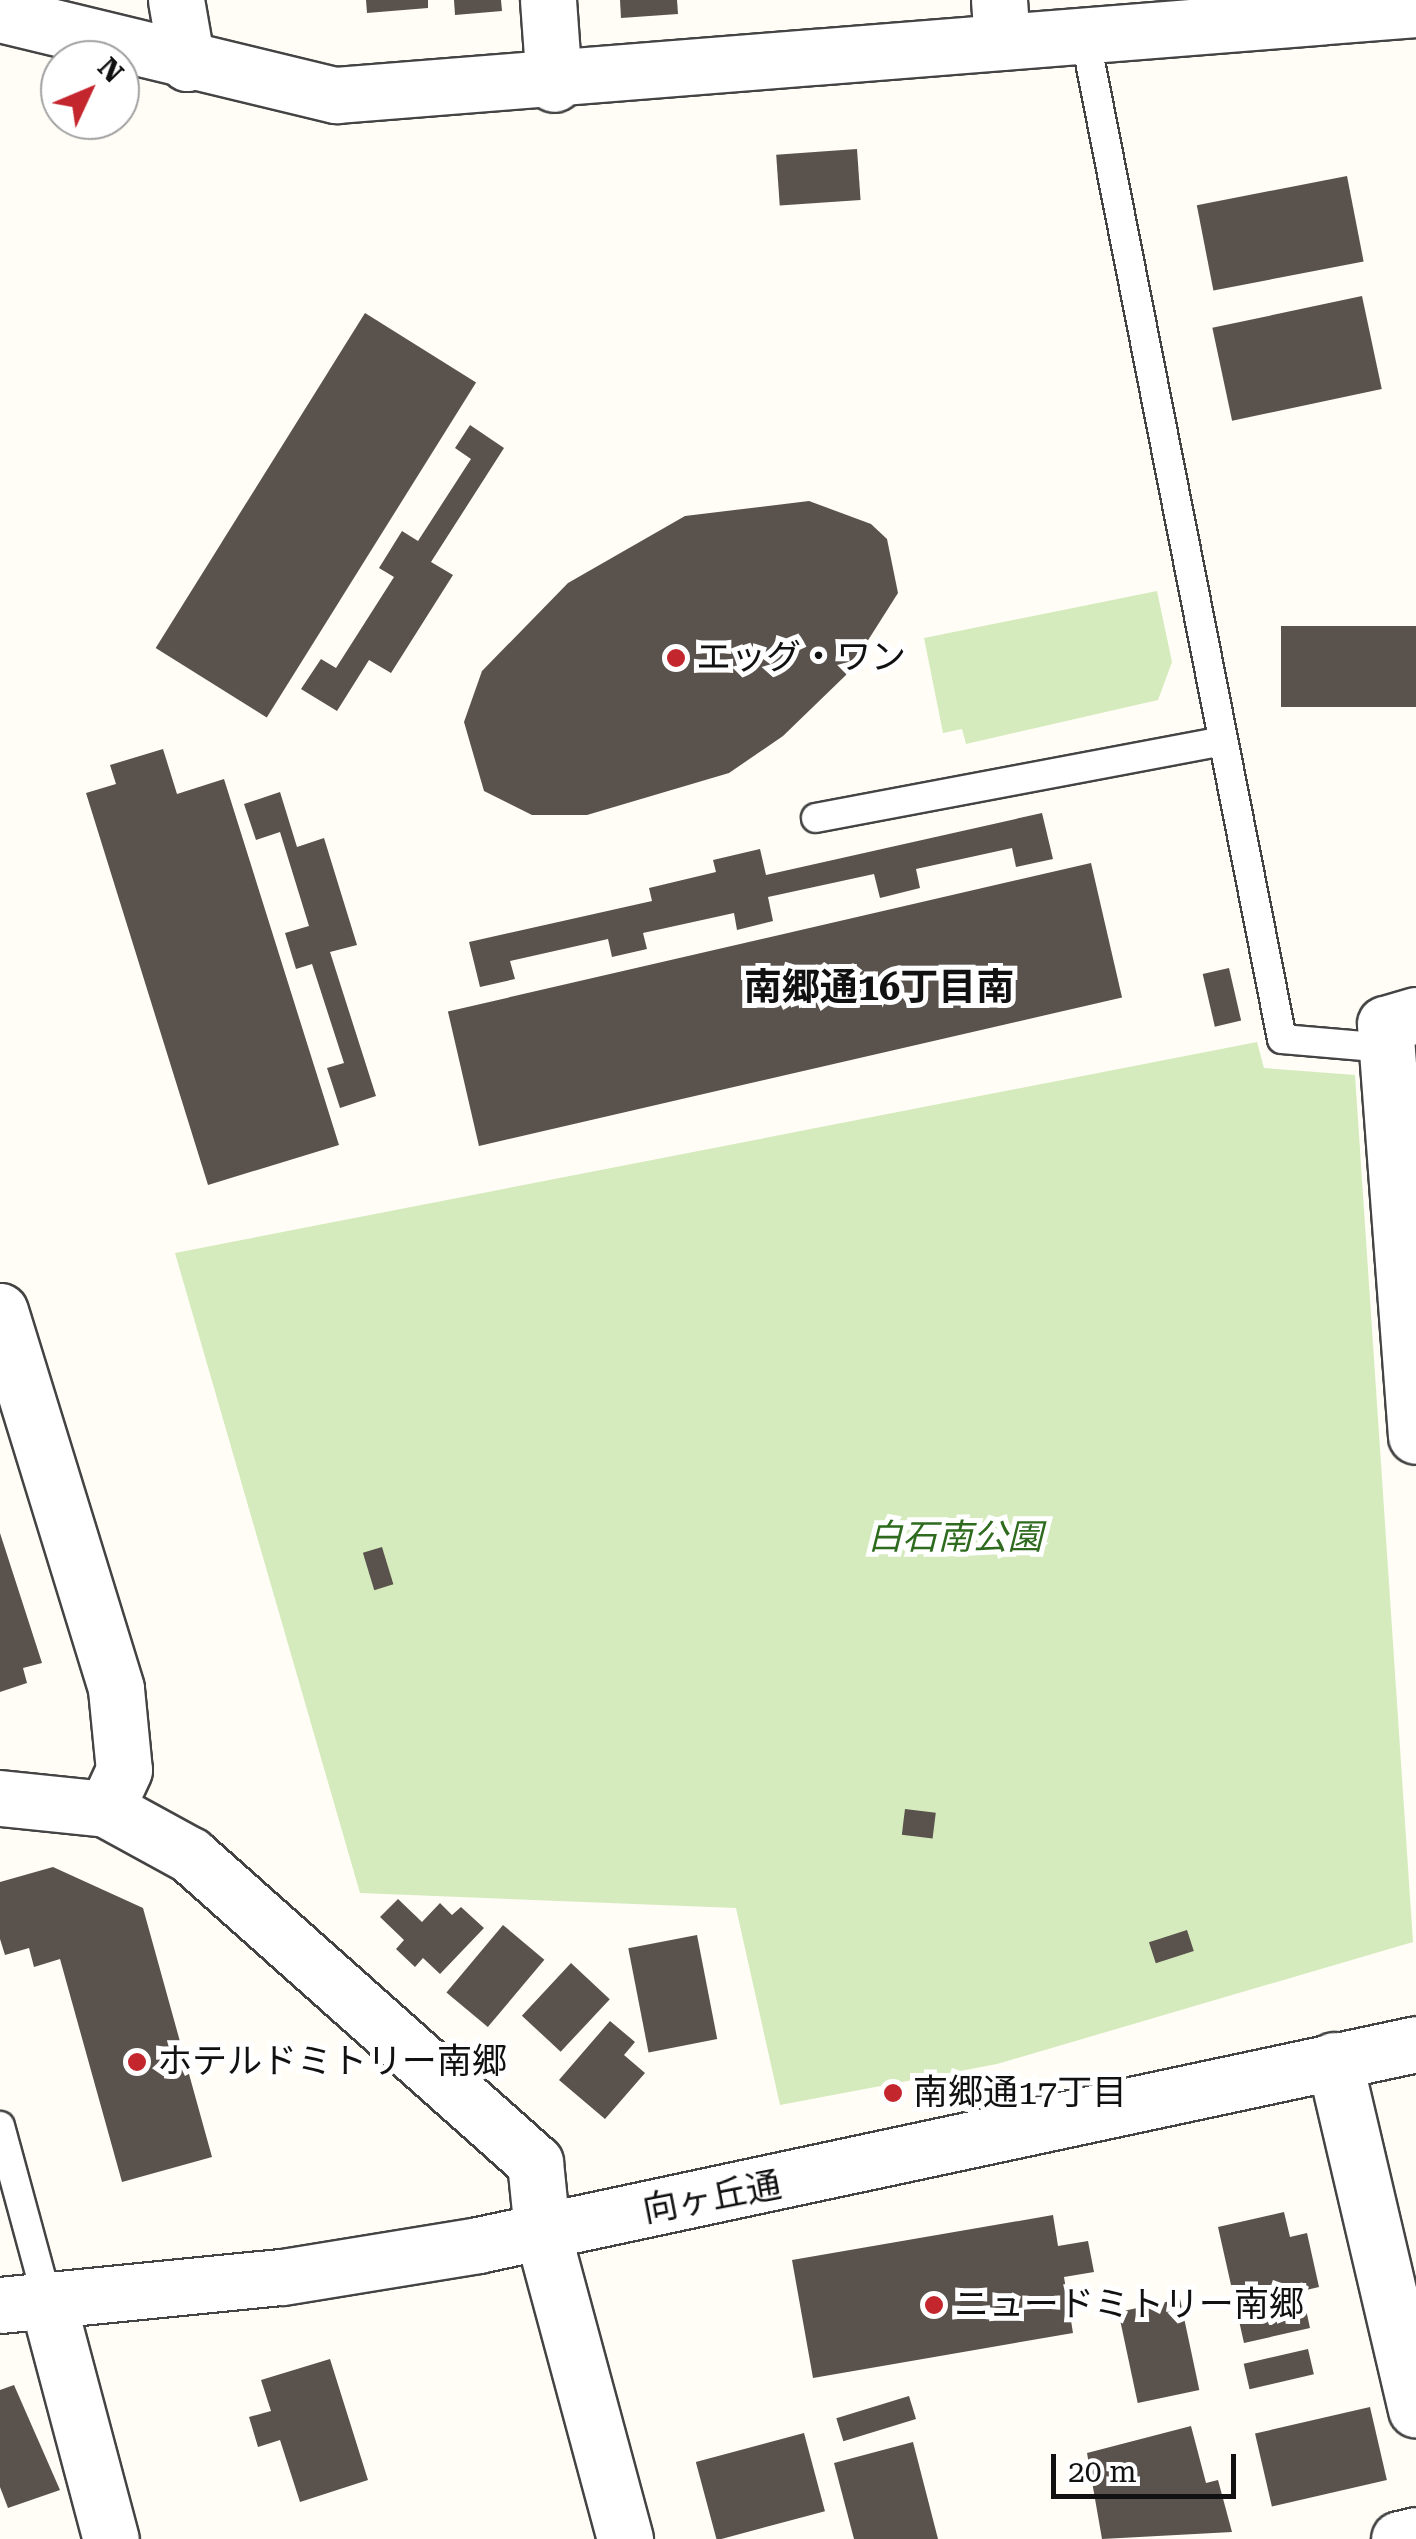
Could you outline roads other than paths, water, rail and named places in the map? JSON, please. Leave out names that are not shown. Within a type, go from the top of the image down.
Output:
[{"type":"street","points":[[176,0],[187,63]]},
{"type":"street","points":[[548,0],[554,84]]},
{"type":"street","points":[[0,14],[187,63],[336,96],[554,84],[1000,21],[1085,36],[1416,9]]},
{"type":"street","points":[[1401,1032],[1416,1436]]},
{"type":"street","points":[[3,1331],[116,1689],[124,1770],[106,1809]]},
{"type":"street","points":[[0,1798],[106,1809],[234,1887],[534,2162],[542,2231],[625,2539]]},
{"type":"street","name":"向ヶ丘通","points":[[24,2304],[282,2277],[443,2250],[1416,2044]]},
{"type":"street","points":[[1334,2060],[1416,2410]]},
{"type":"street","points":[[24,2304],[112,2539]]},
{"type":"street","points":[[1399,2539],[1416,2535]]},
{"type":"lane","points":[[1085,36],[1219,742],[1282,1039],[1401,1032]]},
{"type":"lane","points":[[816,818],[1219,742]]},
{"type":"lane","points":[[0,2126],[24,2304]]},
{"type":"place","name":"エッグ・ワン","points":[[676,658]]},
{"type":"place","name":"ホテルドミトリー南郷","points":[[137,2062]]},
{"type":"place","name":"南郷通17丁目","points":[[893,2093]]},
{"type":"place","name":"ニュードミトリー南郷","points":[[934,2305]]},
{"type":"district","name":"南郷通16丁目南","points":[[879,988]]},
{"type":"park label","name":"白石南公園","points":[[955,1538]]}]
